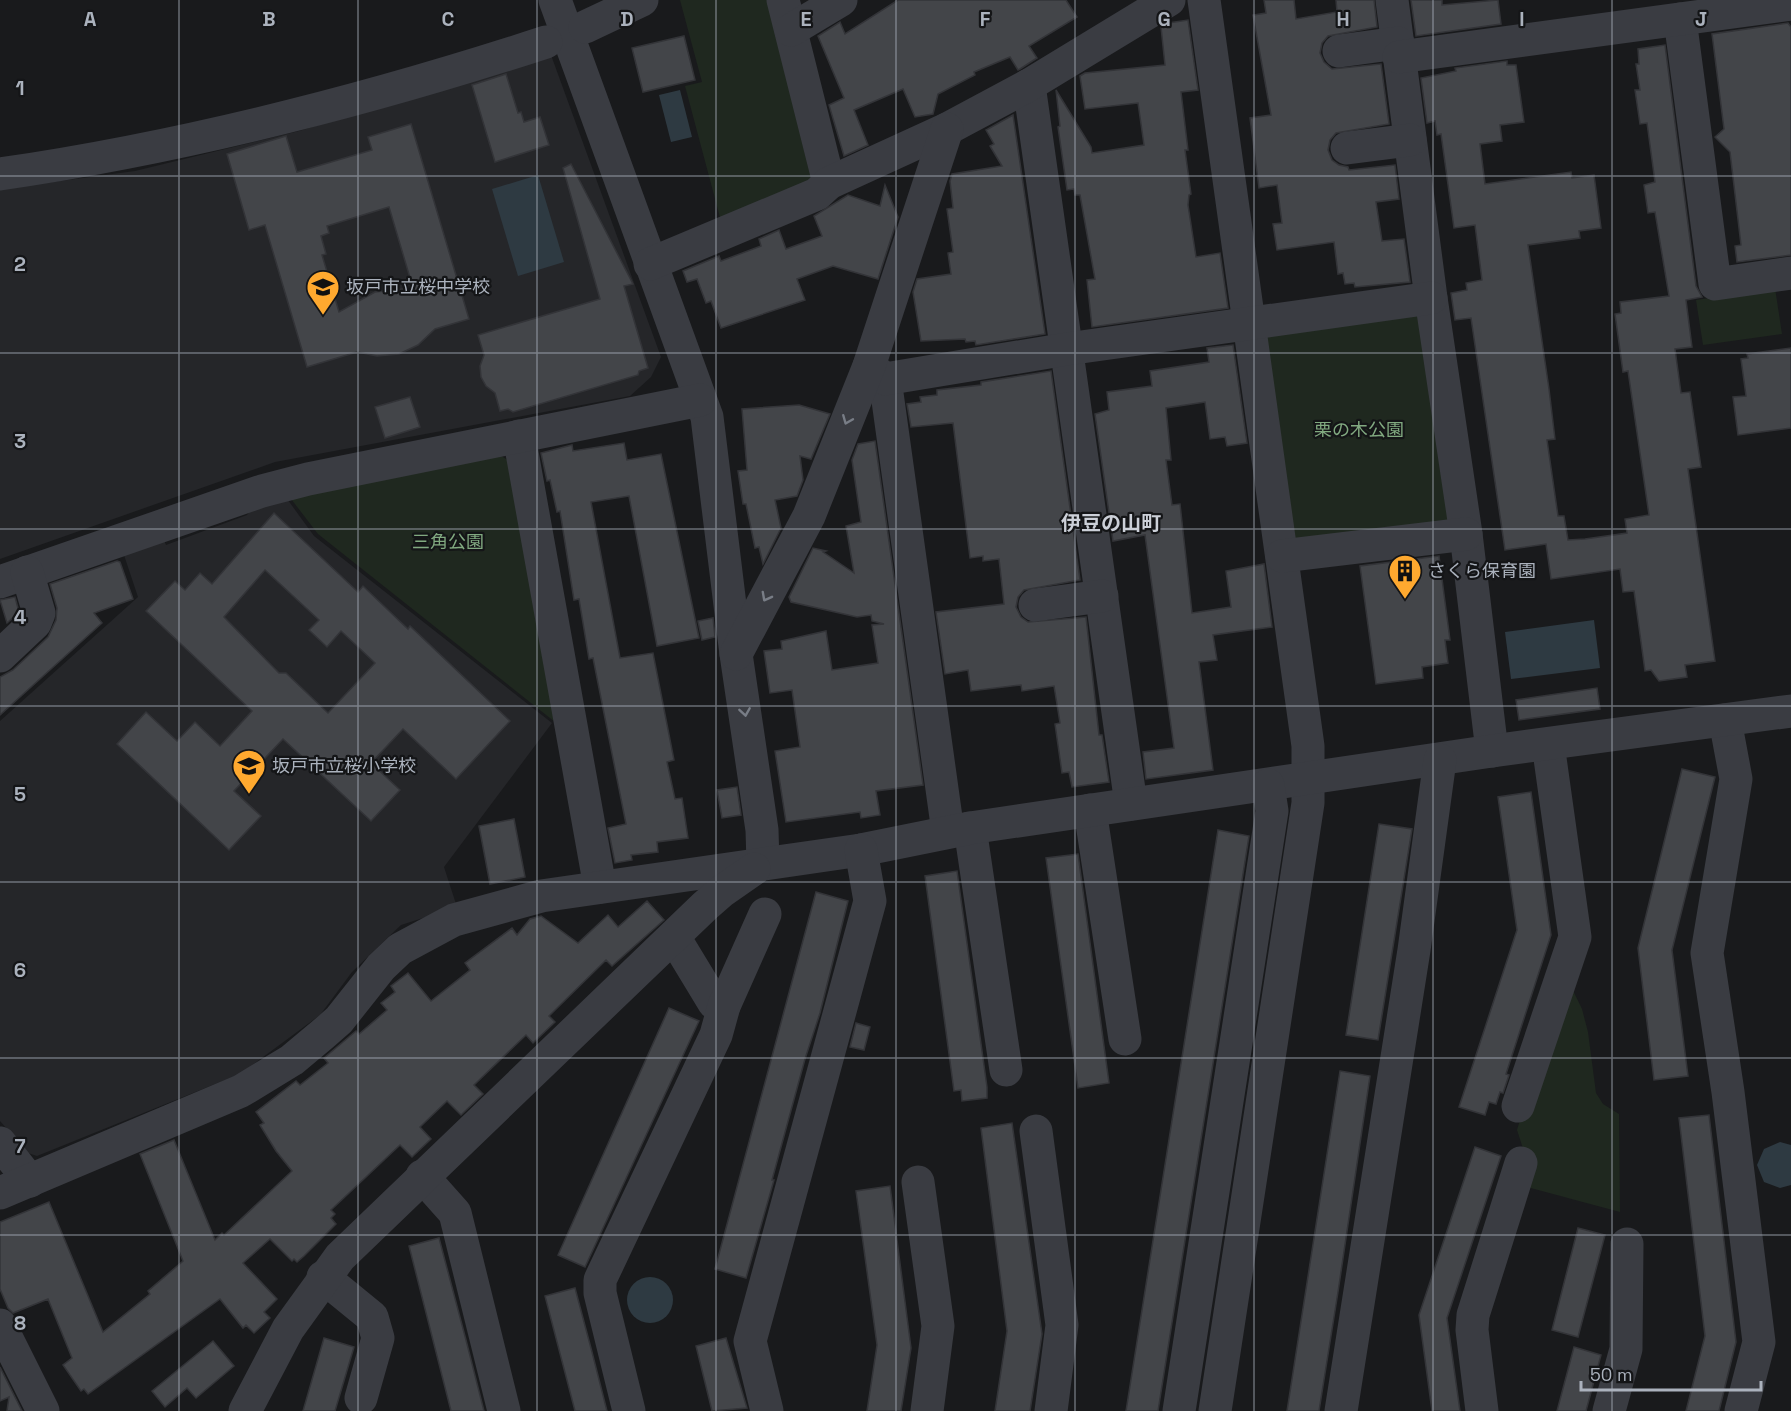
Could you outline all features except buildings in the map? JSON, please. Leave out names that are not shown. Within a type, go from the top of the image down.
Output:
[{"type":"street","points":[[555,0],[707,417],[736,654],[762,830],[764,863]]},
{"type":"street","points":[[585,27],[642,0]]},
{"type":"street","points":[[829,183],[787,15],[841,0]]},
{"type":"street","points":[[650,264],[817,194],[829,183],[946,129],[1029,85],[1169,0]]},
{"type":"street","points":[[1204,0],[1308,746],[1309,779],[1308,803],[1215,1411]]},
{"type":"street","points":[[1392,0],[1431,297],[1466,534],[1492,751]]},
{"type":"street","points":[[1340,51],[1399,50],[1680,19],[1791,4]]},
{"type":"street","points":[[1680,19],[1715,284],[1791,273]]},
{"type":"street","points":[[0,174],[86,161],[189,141],[424,82],[546,42]]},
{"type":"street","points":[[1029,85],[1131,804]]},
{"type":"street","points":[[736,654],[808,516],[877,373],[946,129]]},
{"type":"street","points":[[1347,148],[1410,140]]},
{"type":"street","points":[[877,373],[1068,349],[1431,297]]},
{"type":"street","points":[[877,373],[959,830],[1006,1070]]},
{"type":"street","points":[[0,656],[35,623],[39,613],[14,577],[262,491],[308,479],[700,400]]},
{"type":"street","points":[[519,436],[600,887]]},
{"type":"street","points":[[1282,556],[1466,534]]},
{"type":"street","points":[[1035,605],[1102,596]]},
{"type":"street","points":[[0,1193],[241,1092],[292,1060],[339,1020],[381,967],[400,950],[454,921],[500,906],[541,896],[861,850],[959,830],[1089,810],[1492,751],[1791,711]]},
{"type":"street","points":[[1725,720],[1736,779],[1707,952],[1728,1092],[1759,1342],[1741,1411]]},
{"type":"street","points":[[1518,1106],[1575,937],[1548,744]]},
{"type":"street","points":[[1341,1411],[1413,962],[1440,760]]},
{"type":"street","points":[[1179,1411],[1272,812],[1268,785]]},
{"type":"street","points":[[1089,810],[1125,1040]]},
{"type":"street","points":[[767,1411],[750,1341],[870,901],[861,850]]},
{"type":"street","points":[[245,1411],[288,1329],[323,1277],[340,1257],[720,892],[764,863]]},
{"type":"street","points":[[629,1411],[600,1293],[600,1280],[716,1035],[724,1006],[765,914]]},
{"type":"street","points":[[674,937],[714,1002],[724,1006]]},
{"type":"street","points":[[1036,1131],[1062,1325],[1051,1411]]},
{"type":"street","points":[[0,1143],[30,1181]]},
{"type":"street","points":[[1482,1411],[1472,1329],[1473,1316],[1521,1163]]},
{"type":"street","points":[[422,1176],[455,1213],[504,1411]]},
{"type":"street","points":[[918,1182],[938,1326],[927,1411]]},
{"type":"street","points":[[1610,1411],[1626,1349],[1626,1244]]},
{"type":"street","points":[[323,1277],[372,1317],[378,1338],[360,1398]]},
{"type":"street","points":[[3,1339],[43,1411]]},
{"type":"shaded area","name":"坂戸市立桜中学校","points":[[551,55],[661,357],[651,377],[630,396],[275,462],[0,559],[0,189],[135,171],[299,131]]},
{"type":"shaded area","points":[[680,90],[692,137],[671,142],[659,95]]},
{"type":"shaded area","points":[[538,175],[564,262],[518,276],[492,189]]},
{"type":"shaded area","name":"坂戸市立桜小学校","points":[[285,496],[314,536],[552,723],[444,867],[456,904],[454,908],[401,925],[352,972],[320,1015],[240,1074],[37,1156],[28,1153],[0,1121],[0,721],[138,597],[124,555],[164,540],[166,545],[247,515],[253,507]]},
{"type":"shaded area","points":[[1594,620],[1600,668],[1511,679],[1505,632]]},
{"type":"shaded area","points":[[1780,1142],[1791,1145],[1791,1185],[1780,1188],[1764,1182],[1757,1165],[1764,1149]]},
{"type":"shaded area","points":[[650,1277],[666,1284],[673,1300],[666,1316],[650,1323],[634,1316],[627,1300],[634,1284]]},
{"type":"green space","points":[[680,0],[769,0],[816,180],[722,225],[685,86],[702,82]]},
{"type":"green space","points":[[1775,288],[1782,334],[1703,345],[1696,300]]},
{"type":"green space","name":"栗の木公園","points":[[1424,314],[1453,518],[1446,526],[1293,541],[1264,341],[1268,334]]},
{"type":"green space","name":"三角公園","points":[[500,455],[509,461],[560,726],[318,534],[288,495]]},
{"type":"green space","points":[[1565,974],[1582,1009],[1588,1032],[1596,1093],[1603,1104],[1619,1114],[1620,1212],[1527,1187],[1528,1164],[1517,1130]]},
{"type":"place","name":"坂戸市立桜中学校","points":[[323,316]]},
{"type":"place","name":"さくら保育園","points":[[1405,600]]},
{"type":"place","name":"坂戸市立桜小学校","points":[[249,795]]},
{"type":"district","name":"伊豆の山町","points":[[1111,523]]}]
